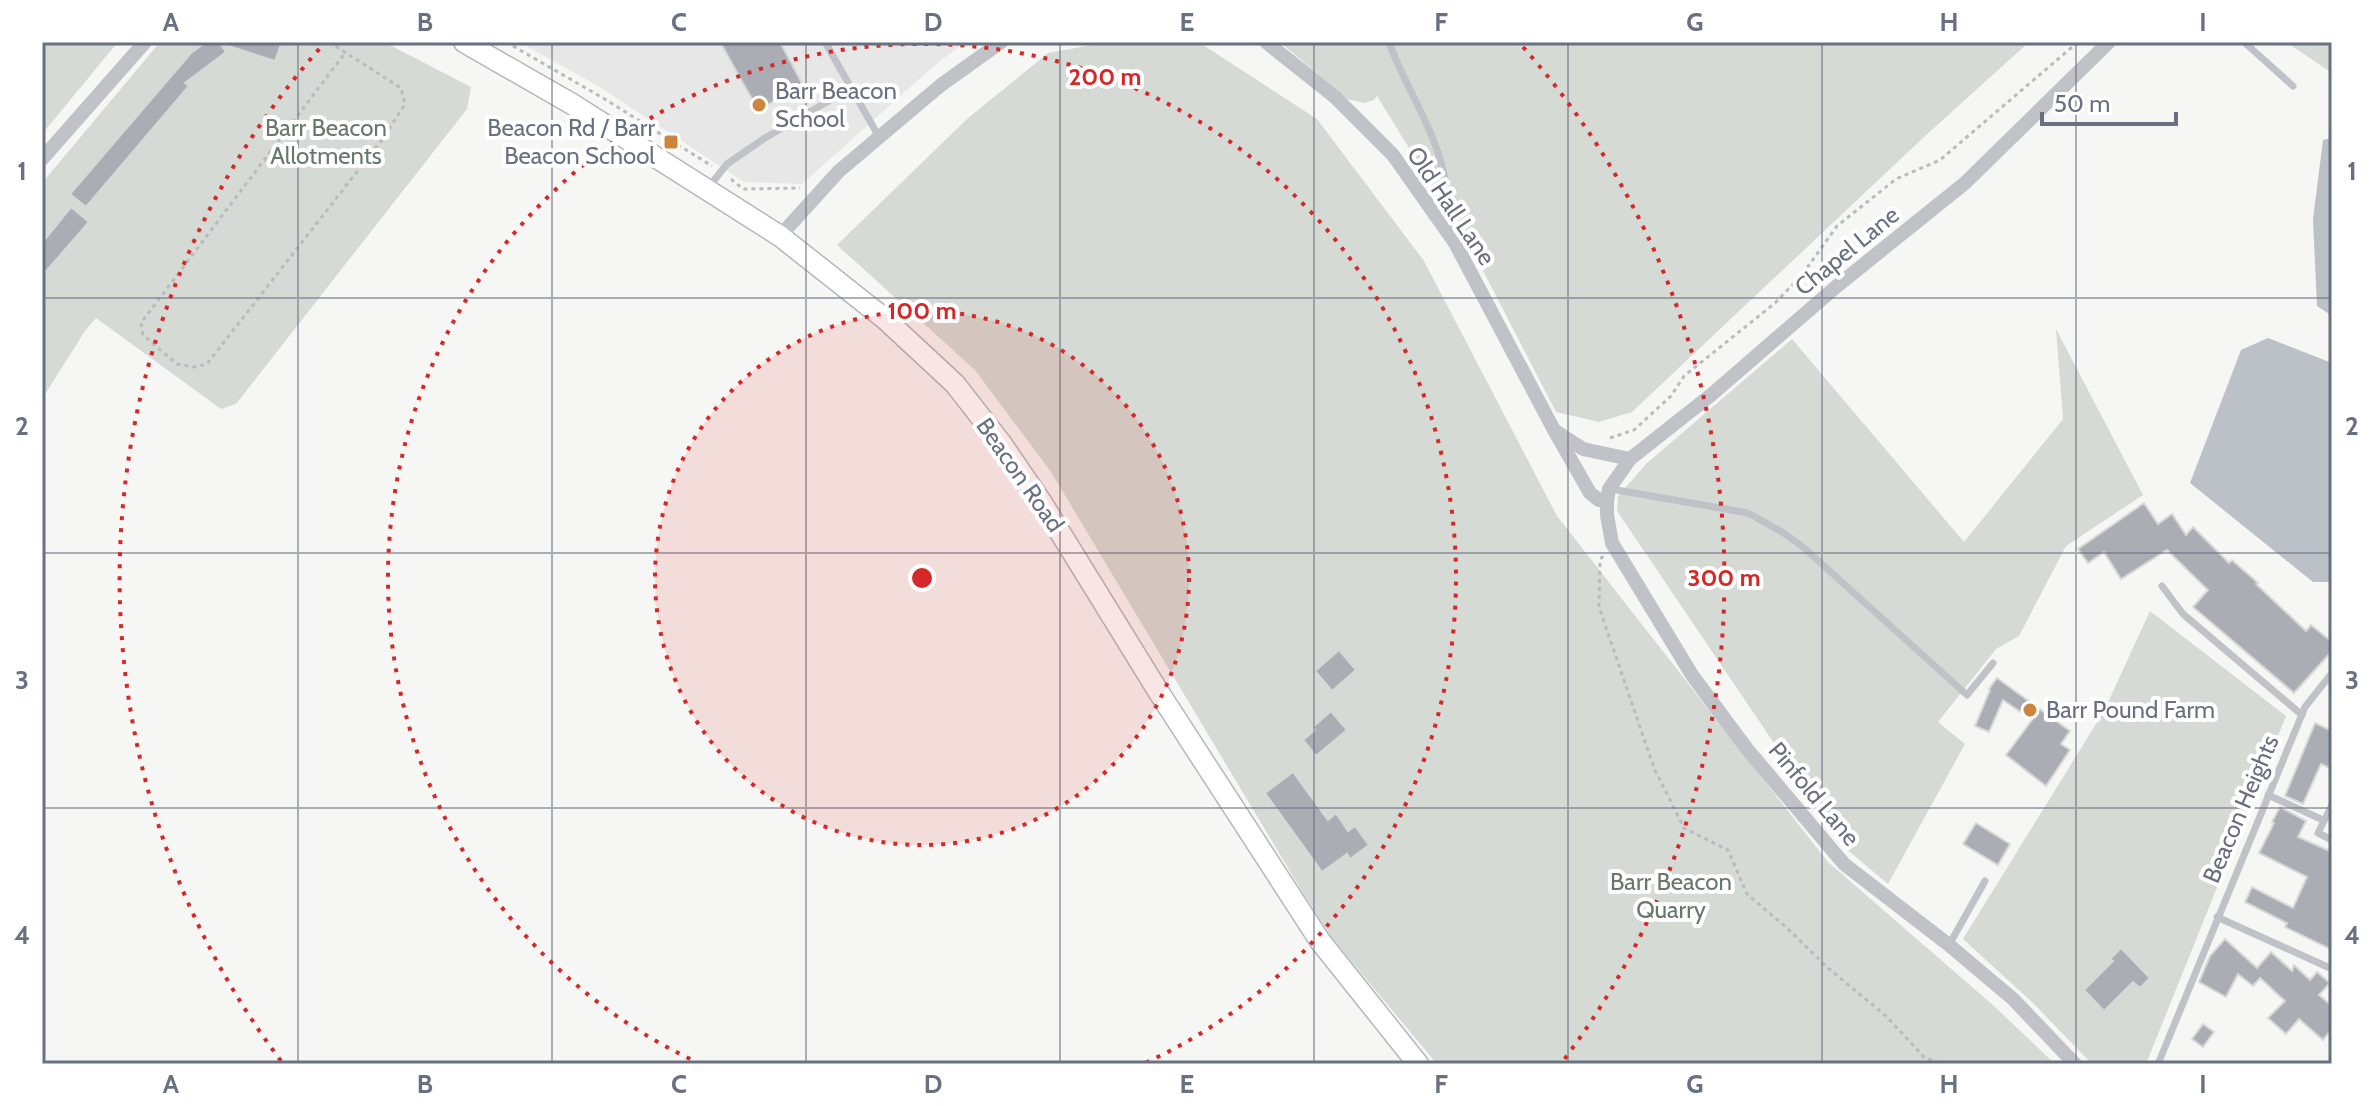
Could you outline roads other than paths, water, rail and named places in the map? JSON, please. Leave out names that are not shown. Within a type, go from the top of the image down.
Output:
[{"type":"main road","name":"Beacon Road","points":[[464,42],[572,104],[780,236],[885,319],[955,384],[1042,503],[1158,691],[1320,941],[1418,1064]]},
{"type":"street","points":[[42,159],[145,42]]},
{"type":"street","points":[[780,236],[839,171],[941,85],[1001,42]]},
{"type":"street","name":"Old Hall Lane","points":[[1266,42],[1335,97],[1393,155],[1455,243],[1590,493],[1599,500],[1608,495]]},
{"type":"street","name":"Chapel Lane","points":[[1608,495],[1630,459],[1965,183],[2109,42]]},
{"type":"street","points":[[1554,430],[1583,449],[1630,459]]},
{"type":"street","name":"Pinfold Lane","points":[[1608,495],[1607,515],[1612,543],[1692,675],[1747,749],[1844,864],[2013,999],[2075,1064]]},
{"type":"lane","points":[[825,42],[879,137]]},
{"type":"lane","points":[[1389,42],[1433,139],[1448,185],[1455,243]]},
{"type":"lane","points":[[2244,42],[2293,86]]},
{"type":"lane","points":[[708,188],[727,164],[851,88]]},
{"type":"lane","points":[[1608,495],[1748,513],[1803,547],[1967,695],[1993,663]]},
{"type":"lane","name":"Beacon Heights","points":[[2162,586],[2183,614],[2302,715]]},
{"type":"lane","name":"Beacon Heights","points":[[2158,1064],[2305,707],[2332,673]]},
{"type":"lane","points":[[2268,795],[2323,820]]},
{"type":"lane","points":[[2332,805],[2318,833],[2332,840]]},
{"type":"lane","points":[[1949,945],[1985,881]]},
{"type":"lane","name":"Beacon Heights","points":[[2217,917],[2332,969]]},
{"type":"place","name":"Barr Beacon School","points":[[759,105]]},
{"type":"place","name":"Beacon Rd / Barr Beacon School","points":[[671,142]]},
{"type":"place","name":"Barr Pound Farm","points":[[2030,710]]},
{"type":"park label","name":"Barr Beacon Allotments","points":[[326,142]]},
{"type":"park label","name":"Barr Beacon Quarry","points":[[1671,896]]}]
